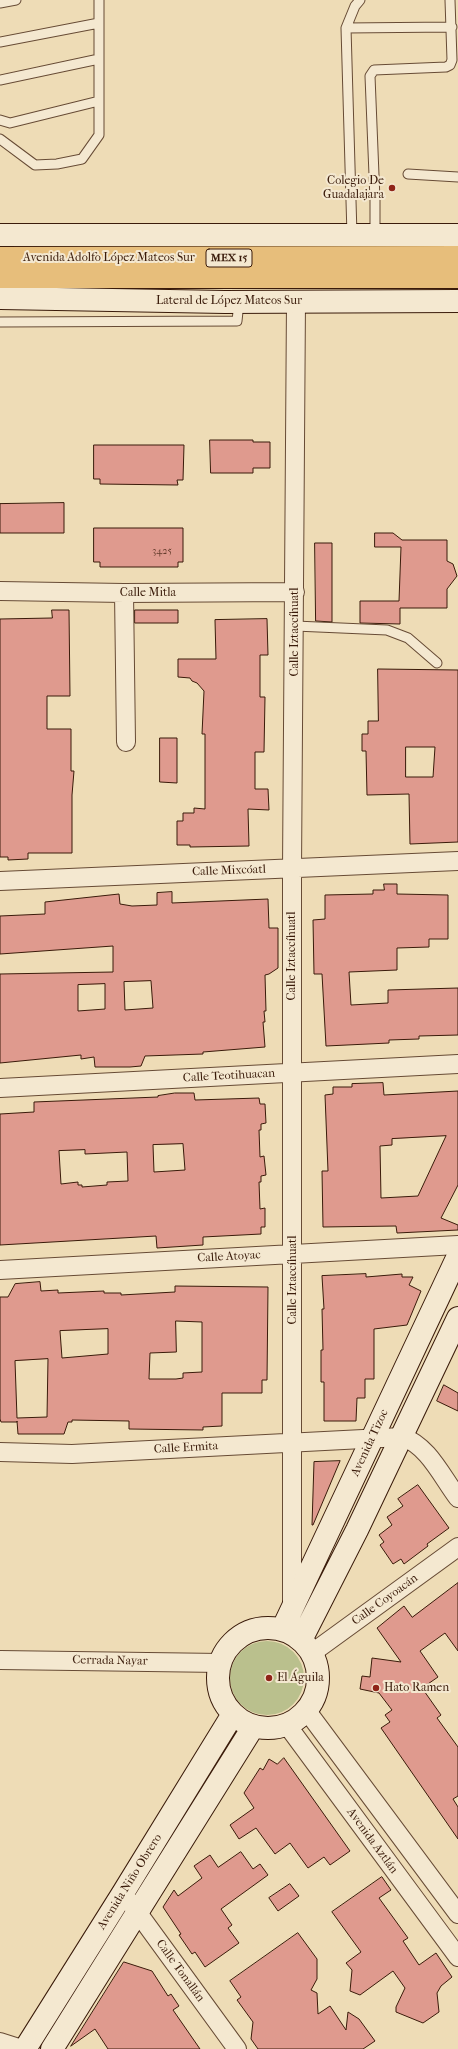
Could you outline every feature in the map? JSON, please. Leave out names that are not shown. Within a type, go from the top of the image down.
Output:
[{"type":"main road","points":[[0,235],[458,235]]},
{"type":"main road","name":"Avenida Adolfo López Mateos Sur","points":[[0,258],[458,257]]},
{"type":"main road","name":"Avenida Adolfo López Mateos Sur","points":[[0,277],[458,277]]},
{"type":"main road","name":"Lateral de López Mateos Sur","points":[[0,298],[239,302],[458,301]]},
{"type":"main road","name":"Avenida Tizoc","points":[[282,1630],[458,1256]]},
{"type":"main road","points":[[306,1647],[458,1318]]},
{"type":"main road","points":[[266,1628],[282,1630],[306,1647],[317,1664],[318,1689],[307,1711],[298,1719],[287,1725],[276,1728],[254,1727],[233,1714],[221,1695],[219,1684],[221,1663],[232,1644],[250,1632],[266,1628]]},
{"type":"main road","name":"Avenida Niño Obrero","points":[[23,2049],[124,1894],[233,1714]]},
{"type":"main road","name":"Avenida Niño Obrero","points":[[52,2049],[254,1727]]},
{"type":"street","name":"Calle Iztaccíhuatl","points":[[292,1611],[292,869],[295,626],[296,301]]},
{"type":"street","name":"Calle Mitla","points":[[0,591],[124,593],[295,592]]},
{"type":"street","points":[[124,593],[126,742]]},
{"type":"street","name":"Calle Mixcóatl","points":[[0,881],[458,861]]},
{"type":"street","name":"Calle Teotihuacan","points":[[0,1088],[458,1064]]},
{"type":"street","name":"Calle Atoyac","points":[[0,1270],[458,1245]]},
{"type":"street","points":[[402,1437],[412,1440],[421,1446],[458,1498]]},
{"type":"street","name":"Calle Ermita","points":[[0,1452],[72,1454],[402,1437]]},
{"type":"street","name":"Calle Coyoacán","points":[[306,1647],[458,1548]]},
{"type":"street","name":"Cerrada Nayar","points":[[0,1660],[221,1663]]},
{"type":"street","name":"Avenida Aztlán","points":[[307,1711],[458,1914]]},
{"type":"street","name":"Avenida Aztlán","points":[[287,1725],[458,1957]]},
{"type":"street","name":"Calle Tonallán","points":[[124,1894],[237,2049]]},
{"type":"street","points":[[0,2042],[23,2049]]},
{"type":"lane","points":[[0,3],[16,0]]},
{"type":"lane","points":[[0,139],[35,165],[57,164],[82,159],[99,135],[100,0]]},
{"type":"lane","points":[[352,235],[346,28],[355,6],[360,0]]},
{"type":"lane","points":[[375,235],[376,200],[370,76],[374,70],[446,67],[450,65],[452,60],[452,27],[450,0]]},
{"type":"lane","points":[[0,42],[99,23]]},
{"type":"lane","points":[[346,28],[452,27]]},
{"type":"lane","points":[[0,80],[99,59]]},
{"type":"lane","points":[[0,120],[10,123],[99,101]]},
{"type":"lane","points":[[408,174],[458,177]]},
{"type":"lane","points":[[0,322],[237,321],[239,302]]},
{"type":"lane","points":[[295,626],[387,630],[408,638],[436,663]]},
{"type":"green space","points":[[267,1641],[281,1644],[293,1652],[301,1664],[304,1678],[301,1692],[293,1704],[281,1712],[267,1715],[253,1712],[241,1704],[233,1692],[230,1678],[233,1664],[241,1652],[253,1644]]},
{"type":"building","points":[[210,440],[253,440],[253,442],[270,442],[270,468],[253,468],[253,473],[211,473]]},
{"type":"building","points":[[94,445],[184,445],[183,480],[177,480],[178,485],[100,484],[100,479],[94,479]]},
{"type":"building","points":[[64,503],[64,533],[0,533],[0,504]]},
{"type":"building","points":[[94,528],[183,528],[183,562],[178,562],[178,567],[100,567],[100,562],[94,562]]},
{"type":"building","points":[[375,533],[393,533],[402,540],[447,540],[447,561],[453,564],[457,576],[447,589],[447,608],[400,608],[400,624],[360,623],[360,601],[399,601],[401,547],[375,547]]},
{"type":"building","points":[[315,543],[332,543],[332,622],[316,621]]},
{"type":"building","points":[[52,610],[69,610],[70,696],[47,696],[47,729],[71,729],[71,771],[74,771],[72,795],[72,853],[28,853],[28,859],[8,860],[8,857],[0,857],[0,619],[52,618]]},
{"type":"building","points":[[135,610],[178,610],[178,623],[135,623]]},
{"type":"building","points":[[267,619],[268,655],[260,655],[260,697],[265,697],[264,752],[255,752],[255,789],[268,789],[269,810],[248,809],[249,846],[190,847],[190,845],[177,845],[177,821],[183,821],[183,813],[194,813],[194,808],[205,809],[205,734],[202,734],[204,691],[190,678],[178,677],[178,659],[216,659],[215,620]]},
{"type":"building","points":[[378,669],[458,670],[458,842],[410,844],[409,794],[367,795],[366,751],[362,751],[362,734],[368,734],[368,721],[378,721]],"holes":[[[406,747],[435,747],[433,777],[406,777]]]},
{"type":"building","points":[[160,738],[177,738],[177,783],[160,782]]},
{"type":"building","points":[[384,884],[397,884],[397,894],[448,895],[448,939],[429,939],[429,947],[397,948],[397,970],[349,972],[351,1005],[388,1003],[388,990],[458,988],[458,1035],[419,1036],[419,1039],[389,1040],[389,1043],[326,1046],[322,974],[314,974],[313,920],[325,919],[325,895],[373,894],[373,890],[384,890]]},
{"type":"building","points":[[172,892],[172,903],[268,899],[269,928],[278,928],[278,968],[265,975],[266,1011],[264,1011],[265,1022],[263,1022],[265,1047],[203,1052],[203,1054],[145,1056],[141,1066],[130,1067],[95,1067],[94,1057],[81,1059],[81,1055],[0,1063],[0,974],[113,972],[113,946],[0,954],[0,916],[45,914],[45,902],[119,894],[120,904],[132,906],[157,905],[157,893]],"holes":[[[151,981],[153,1008],[125,1010],[124,982]],[[105,984],[105,1009],[78,1011],[78,985]]]},
{"type":"building","points":[[383,1083],[384,1095],[458,1091],[458,1185],[441,1218],[458,1225],[458,1230],[397,1233],[396,1226],[323,1227],[322,1171],[328,1171],[325,1095],[333,1094],[333,1087],[352,1087],[352,1084]],"holes":[[[446,1136],[418,1196],[381,1198],[380,1146],[392,1145],[392,1139]]]},
{"type":"building","points":[[175,1093],[194,1093],[195,1100],[259,1098],[260,1104],[265,1104],[266,1123],[261,1124],[261,1130],[259,1130],[260,1157],[264,1156],[266,1175],[261,1176],[261,1182],[259,1182],[260,1209],[265,1208],[265,1227],[261,1227],[261,1234],[203,1237],[203,1245],[157,1248],[156,1236],[0,1245],[0,1114],[34,1112],[34,1102],[158,1096]],"holes":[[[183,1144],[185,1170],[154,1172],[153,1145]],[[85,1150],[85,1154],[127,1152],[128,1181],[107,1182],[107,1185],[82,1187],[82,1185],[78,1185],[78,1182],[61,1184],[59,1151]]]},
{"type":"building","points":[[366,1274],[366,1277],[402,1274],[402,1277],[413,1277],[409,1285],[421,1291],[407,1325],[374,1329],[374,1379],[365,1379],[365,1398],[357,1398],[356,1421],[324,1421],[324,1382],[321,1382],[321,1350],[323,1350],[322,1309],[324,1309],[322,1276]]},
{"type":"building","points":[[40,1282],[41,1291],[58,1290],[58,1293],[104,1291],[104,1293],[121,1293],[121,1295],[175,1292],[175,1286],[268,1287],[267,1380],[262,1380],[262,1393],[222,1393],[222,1426],[203,1427],[203,1430],[129,1429],[129,1421],[72,1420],[72,1422],[68,1422],[64,1434],[18,1434],[17,1421],[1,1422],[0,1419],[0,1297],[8,1297],[15,1284]],"holes":[[[176,1321],[202,1322],[202,1372],[183,1373],[183,1378],[176,1379],[149,1379],[150,1353],[176,1352]],[[108,1329],[108,1354],[62,1358],[60,1331]],[[48,1359],[47,1417],[17,1418],[15,1361]]]},
{"type":"building","points":[[444,1385],[458,1393],[458,1411],[437,1401]]},
{"type":"building","points":[[340,1461],[313,1525],[312,1525],[314,1462]]},
{"type":"building","points":[[418,1485],[449,1528],[427,1544],[428,1546],[404,1564],[401,1559],[393,1564],[380,1545],[384,1542],[379,1535],[392,1525],[387,1517],[403,1506],[398,1499]]},
{"type":"building","points":[[458,1583],[458,1651],[445,1633],[420,1651],[438,1677],[422,1688],[441,1715],[437,1718],[458,1747],[458,1796],[453,1799],[458,1807],[458,1839],[381,1728],[390,1722],[385,1715],[392,1710],[379,1693],[360,1689],[362,1676],[370,1677],[372,1658],[401,1662],[377,1628],[404,1606],[412,1617]]},
{"type":"building","points":[[284,1758],[350,1851],[330,1865],[324,1857],[308,1868],[290,1843],[275,1854],[256,1828],[239,1839],[230,1825],[254,1808],[244,1793],[260,1768],[263,1770],[269,1759],[277,1764]]},
{"type":"building","points":[[241,1852],[253,1869],[260,1864],[268,1875],[221,1909],[232,1925],[228,1928],[239,1943],[205,1967],[195,1952],[192,1954],[163,1907],[174,1890],[178,1896],[202,1878],[194,1866],[210,1855],[218,1867]]},
{"type":"building","points":[[382,1877],[391,1890],[379,1898],[408,1938],[403,1941],[419,1965],[436,1953],[452,1977],[441,1986],[437,1993],[439,2012],[423,2023],[396,2012],[396,2007],[405,1988],[393,1971],[360,1995],[350,1991],[352,1970],[346,1963],[361,1952],[332,1912]]},
{"type":"building","points":[[290,1884],[299,1896],[278,1911],[269,1898]]},
{"type":"building","points":[[298,1933],[317,1959],[317,1979],[311,1990],[317,1993],[318,2014],[330,2006],[346,2030],[348,2012],[359,2019],[375,2041],[363,2049],[258,2049],[251,2039],[253,2022],[237,2000],[241,1997],[230,1981]]},
{"type":"building","points":[[124,1962],[152,1971],[168,1996],[171,1994],[179,2006],[173,2010],[200,2049],[108,2049],[95,2029],[71,2046]]},
{"type":"place","name":"Colegio De Guadalajara","points":[[392,188]]},
{"type":"place","name":"El Águila","points":[[269,1678]]},
{"type":"place","name":"Hato Ramen","points":[[376,1688]]}]
